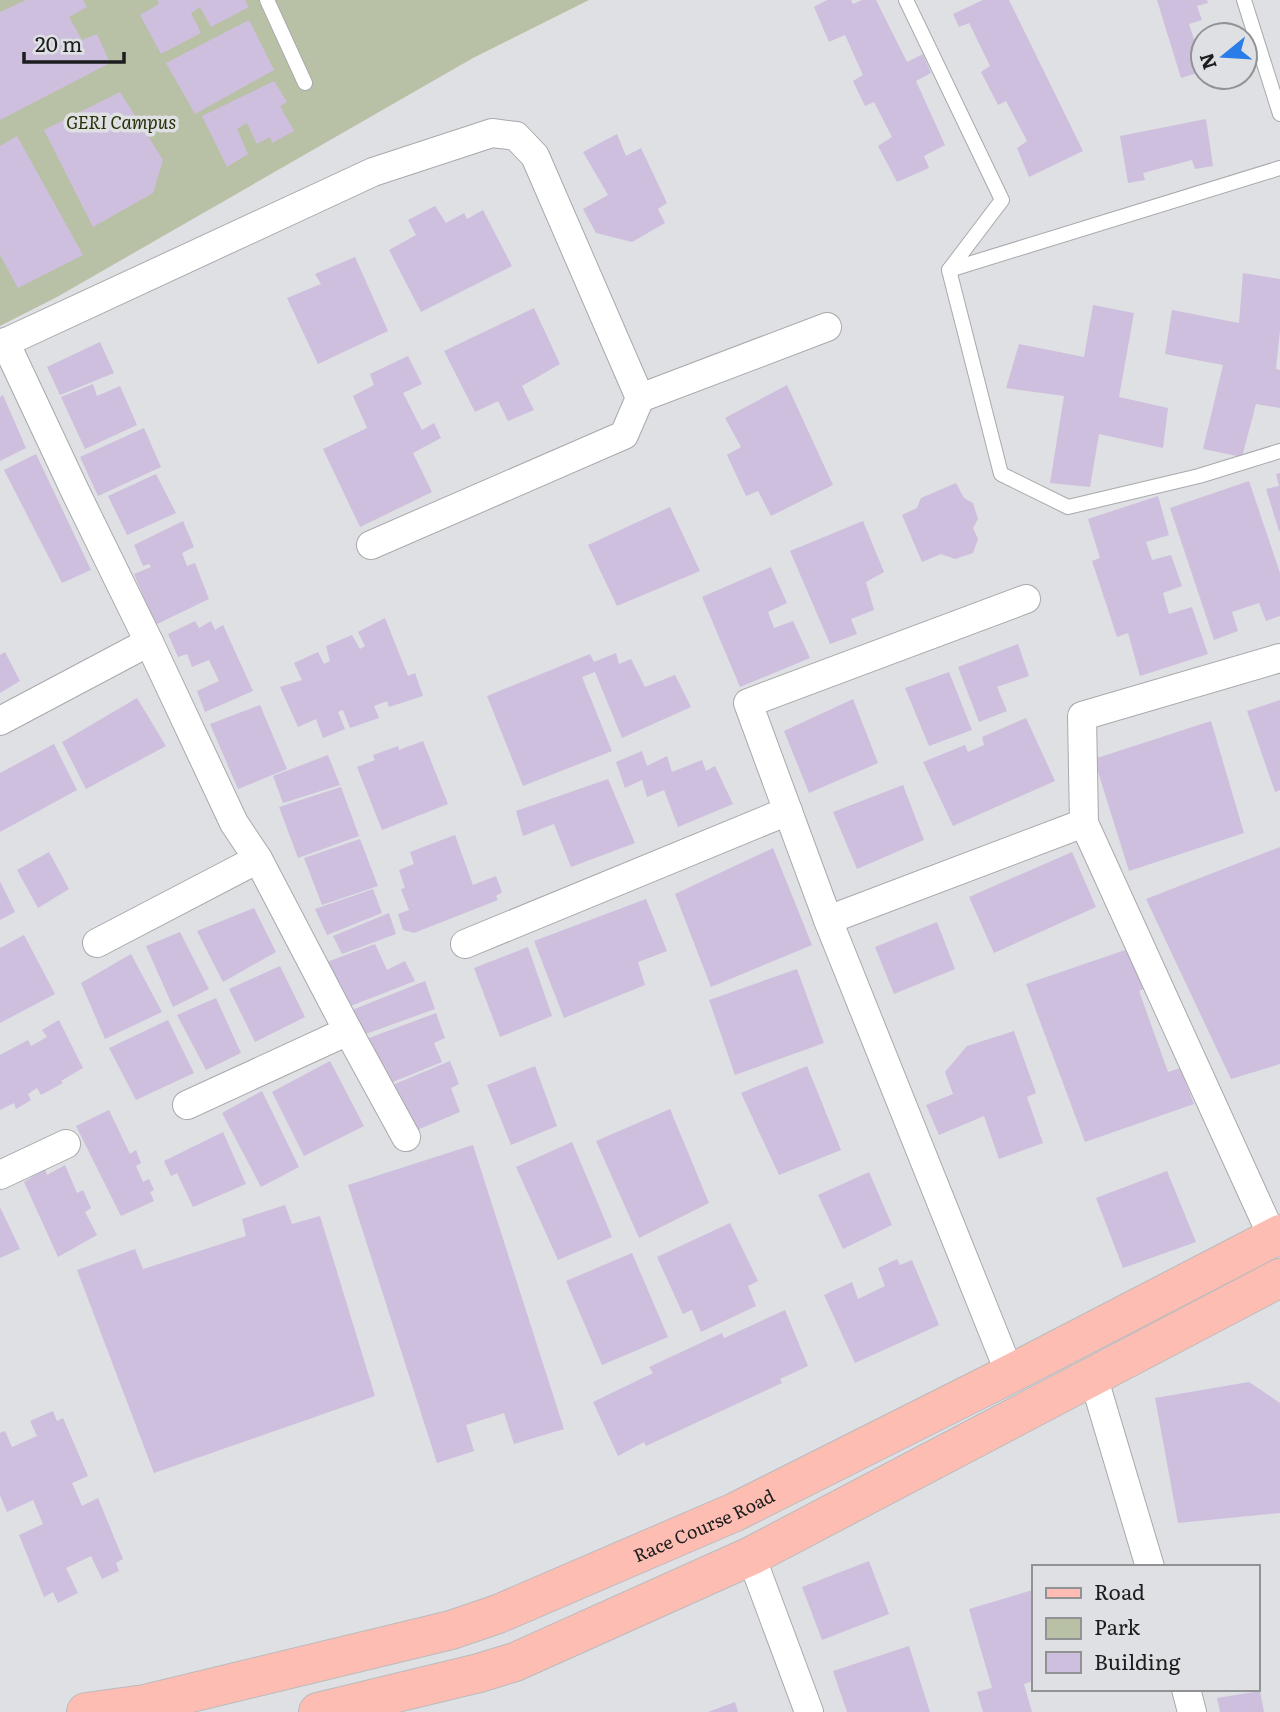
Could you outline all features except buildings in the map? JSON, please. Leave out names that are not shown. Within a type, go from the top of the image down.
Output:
[{"type":"main road","name":"Race Course Road","points":[[86,1712],[145,1704],[196,1692],[451,1630],[498,1614],[735,1512],[1276,1236]]},
{"type":"main road","points":[[318,1712],[515,1661],[751,1556],[1280,1278]]},
{"type":"street","points":[[406,1136],[258,859],[234,823],[3,343],[373,172],[492,133],[516,136],[535,156],[640,398]]},
{"type":"street","points":[[371,545],[624,435],[640,398],[827,327]]},
{"type":"street","points":[[1010,1374],[828,920],[748,703],[1026,599]]},
{"type":"street","points":[[0,722],[149,642]]},
{"type":"street","points":[[1276,1236],[1084,823],[1082,716],[1280,658]]},
{"type":"street","points":[[465,944],[788,811]]},
{"type":"street","points":[[828,920],[1084,823]]},
{"type":"street","points":[[97,943],[258,859]]},
{"type":"street","points":[[187,1105],[348,1031]]},
{"type":"street","points":[[0,1175],[65,1144]]},
{"type":"street","points":[[1093,1376],[1149,1565]]},
{"type":"street","points":[[751,1556],[809,1712]]},
{"type":"street","points":[[1187,1691],[1192,1712]]},
{"type":"lane","points":[[267,0],[305,83]]},
{"type":"lane","points":[[906,0],[1002,200],[949,270]]},
{"type":"lane","points":[[1244,0],[1278,99],[1280,114]]},
{"type":"lane","points":[[949,270],[1280,167]]},
{"type":"lane","points":[[949,270],[1001,474],[1068,508],[1199,476],[1280,451]]},
{"type":"green space","name":"GERI Campus","points":[[0,0],[589,0],[473,58],[57,297],[0,326]]}]
